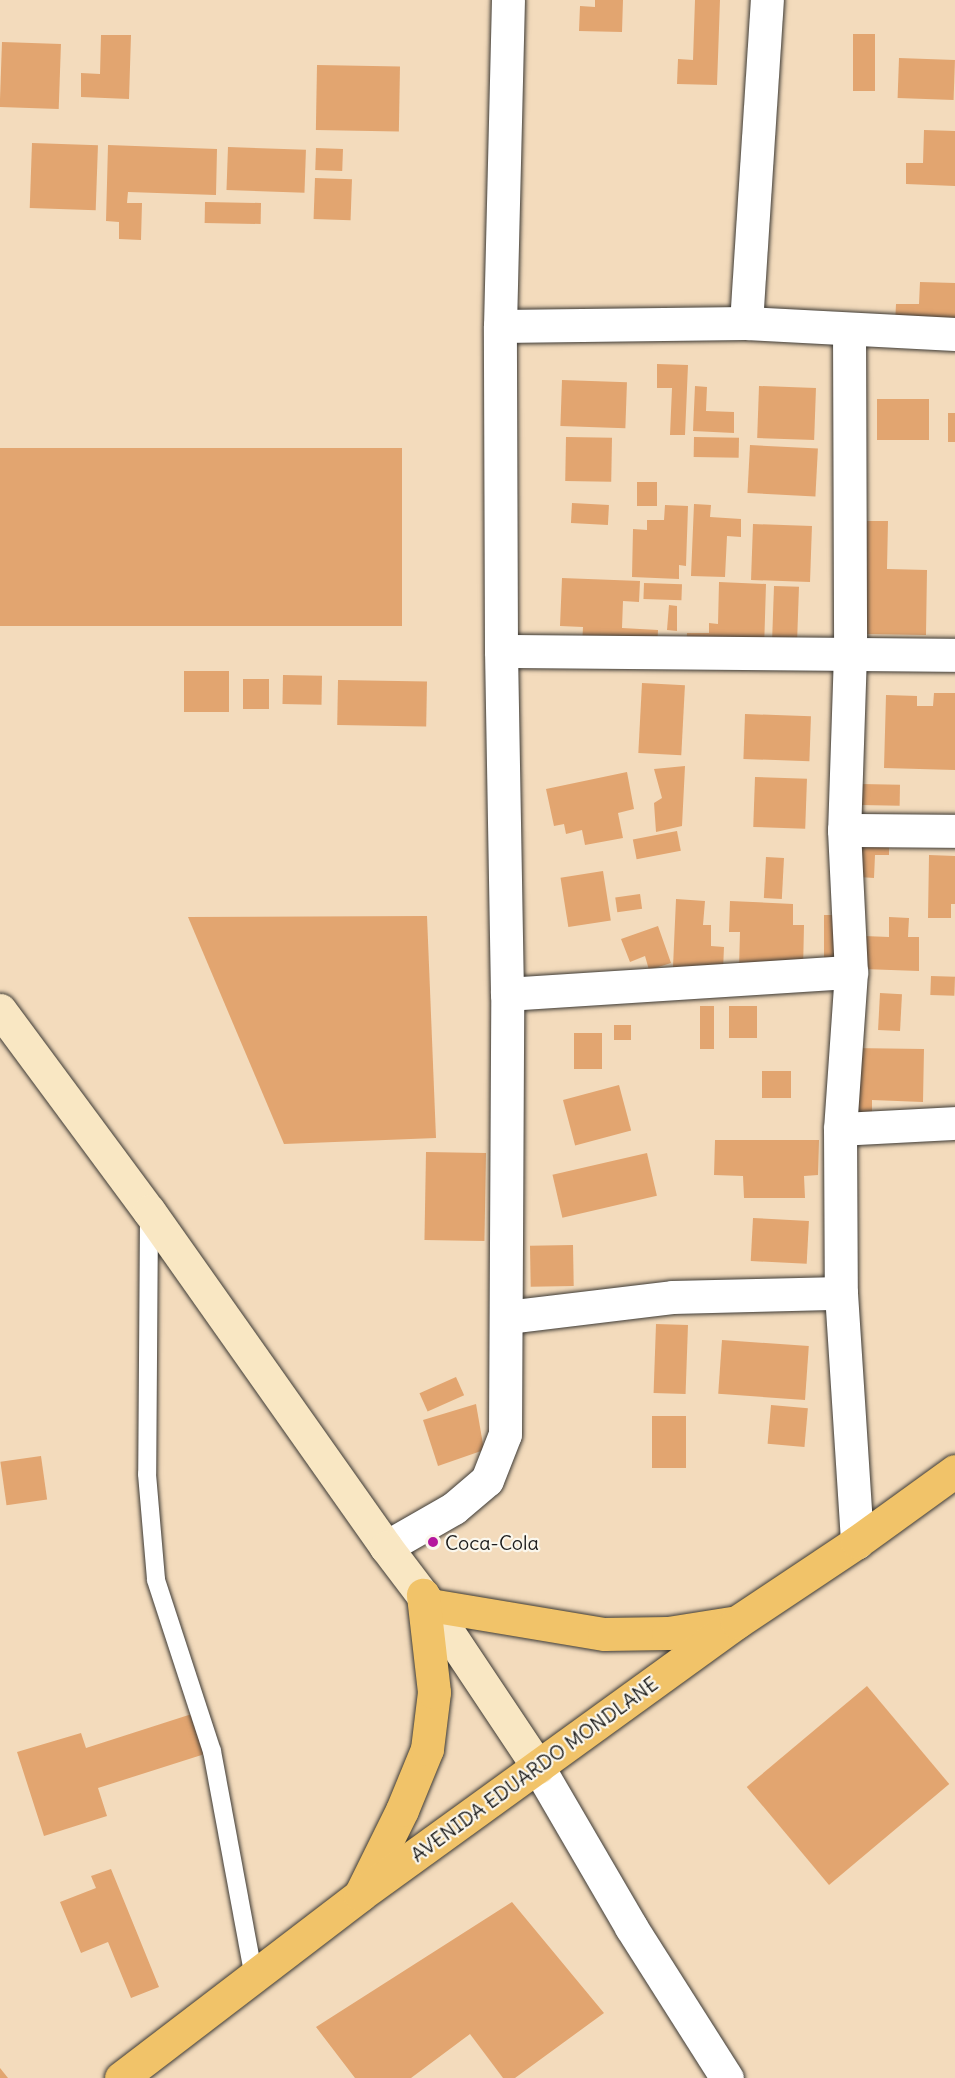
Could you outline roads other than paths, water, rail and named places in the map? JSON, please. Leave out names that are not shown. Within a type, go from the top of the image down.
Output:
[{"type":"main road","points":[[0,1010],[149,1211],[386,1548],[427,1600],[538,1767]]},
{"type":"main road","name":"AVENIDA EDUARDO MONDLANE","points":[[121,2078],[360,1895],[737,1622],[857,1542],[955,1471]]},
{"type":"main road","points":[[427,1600],[604,1634],[668,1633],[737,1622]]},
{"type":"main road","points":[[360,1895],[402,1810],[427,1749],[434,1692],[427,1600]]},
{"type":"street","points":[[386,1548],[454,1508],[487,1480],[505,1434],[507,994],[501,651],[500,326],[508,0]]},
{"type":"street","points":[[746,323],[768,0]]},
{"type":"street","points":[[500,326],[746,323],[955,334]]},
{"type":"street","points":[[849,329],[850,653],[844,830],[851,972],[840,1129],[841,1293],[857,1542]]},
{"type":"street","points":[[501,651],[850,653],[955,656]]},
{"type":"street","points":[[844,830],[955,831]]},
{"type":"street","points":[[507,994],[851,972]]},
{"type":"street","points":[[840,1129],[955,1124]]},
{"type":"street","points":[[507,1317],[672,1297],[841,1293]]},
{"type":"street","points":[[538,1767],[631,1927],[727,2078]]},
{"type":"lane","points":[[149,1211],[147,1474],[156,1580],[212,1751],[254,1977]]},
{"type":"place","name":"Coca-Cola","points":[[433,1542]]}]
